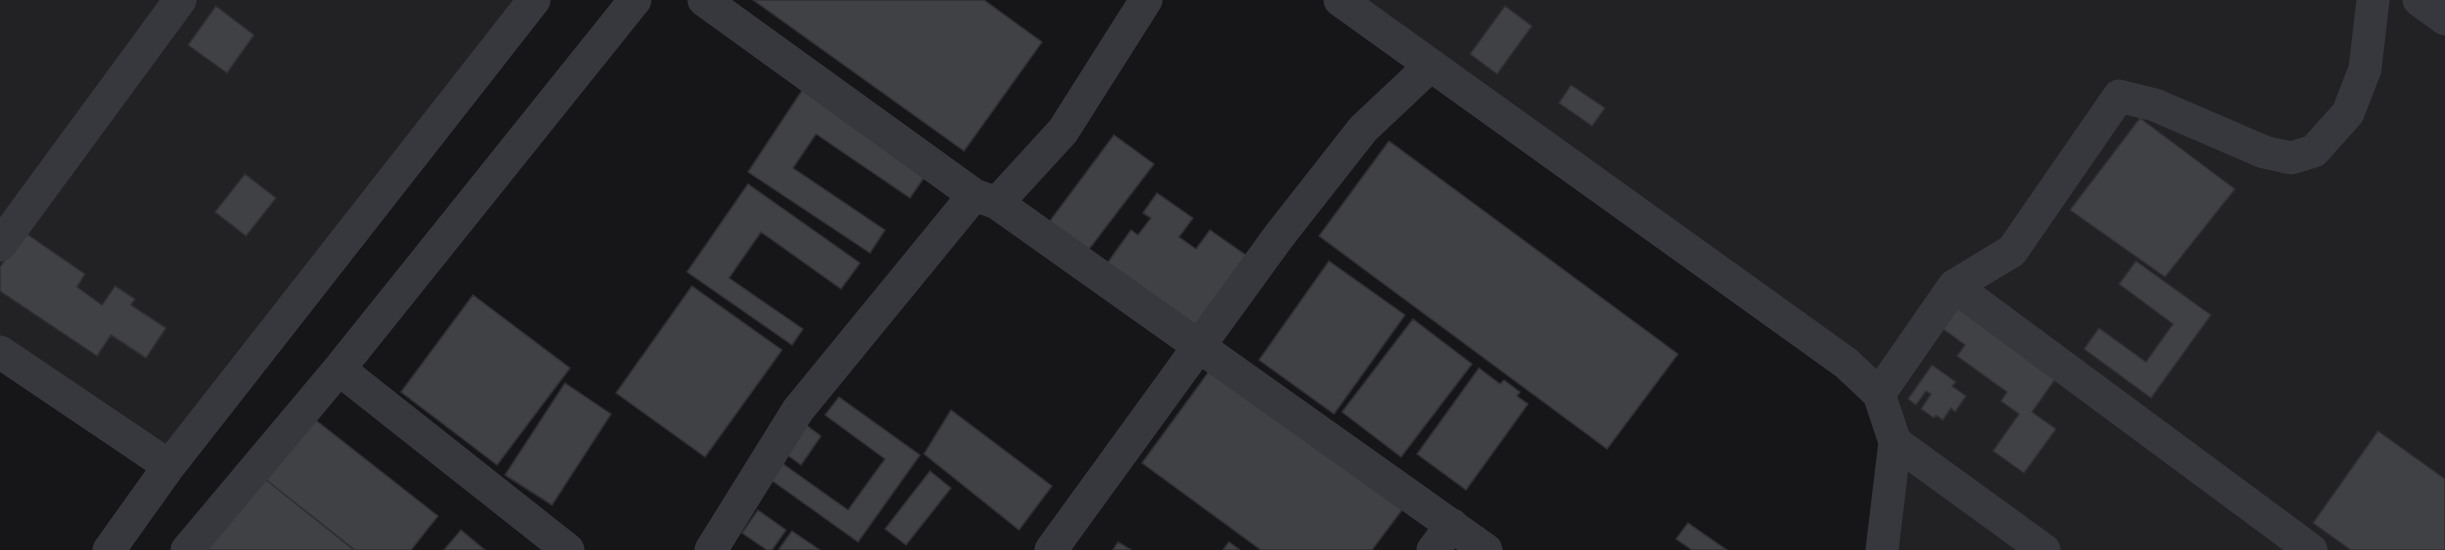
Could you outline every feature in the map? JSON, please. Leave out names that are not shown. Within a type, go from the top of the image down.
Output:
[{"type":"street","points":[[0,246],[180,0]]},
{"type":"street","points":[[109,550],[169,466],[534,0]]},
{"type":"street","points":[[187,550],[339,369],[635,0]]},
{"type":"street","points":[[704,0],[986,199],[1200,346],[1442,537],[1486,550]]},
{"type":"street","points":[[711,550],[798,410],[986,199],[1063,131],[1146,0]]},
{"type":"street","points":[[1340,0],[1846,363],[1879,394],[1894,442],[1882,550]]},
{"type":"street","points":[[1879,394],[1954,286],[2012,251],[2119,96],[2156,105],[2264,152],[2291,158],[2314,152],[2348,112],[2366,69],[2373,0]]},
{"type":"street","points":[[2419,0],[2445,19]]},
{"type":"street","points":[[1051,550],[1279,237],[1363,129],[1431,65]]},
{"type":"street","points":[[1954,286],[2311,550]]},
{"type":"street","points":[[0,352],[169,466]]},
{"type":"street","points":[[339,369],[568,550]]},
{"type":"street","points":[[1894,442],[2044,550]]},
{"type":"shaded area","points":[[0,0],[534,0],[169,466],[0,352]]},
{"type":"shaded area","points":[[1340,0],[2445,0],[2445,550],[1882,550],[1879,394]]},
{"type":"building","points":[[753,0],[984,0],[1042,42],[964,151]]},
{"type":"building","points":[[216,6],[254,35],[227,73],[188,45]]},
{"type":"building","points":[[1505,6],[1532,26],[1497,74],[1470,54]]},
{"type":"building","points":[[807,83],[932,166],[910,198],[816,134],[793,168],[885,230],[870,253],[748,172]]},
{"type":"building","points":[[1571,85],[1605,108],[1592,126],[1559,103]]},
{"type":"building","points":[[2140,118],[2235,189],[2165,277],[2070,210]]},
{"type":"building","points":[[1114,135],[1154,164],[1083,257],[1044,229]]},
{"type":"building","points":[[1389,141],[1678,354],[1607,449],[1319,236]]},
{"type":"building","points":[[245,174],[276,198],[246,236],[215,212]]},
{"type":"building","points":[[748,184],[860,263],[841,289],[761,232],[729,278],[803,329],[792,345],[687,272]]},
{"type":"building","points":[[1157,193],[1193,218],[1179,237],[1196,249],[1210,230],[1253,260],[1198,339],[1101,272],[1131,230],[1138,235],[1151,218],[1143,213]]},
{"type":"building","points":[[24,232],[85,274],[77,287],[102,305],[115,286],[135,299],[131,305],[166,328],[146,358],[111,335],[97,356],[0,291],[0,267]]},
{"type":"building","points":[[1329,261],[1405,315],[1334,414],[1259,360]]},
{"type":"building","points":[[2136,261],[2211,315],[2151,398],[2084,349],[2099,328],[2146,362],[2173,324],[2119,284]]},
{"type":"building","points":[[692,286],[782,350],[705,457],[616,393]]},
{"type":"building","points":[[473,295],[570,368],[497,465],[401,392]]},
{"type":"building","points":[[1955,304],[2056,378],[2032,412],[2056,429],[2024,473],[1993,451],[2019,414],[2001,401],[2007,392],[1957,356],[1965,345],[1939,326]]},
{"type":"building","points":[[1413,319],[1472,364],[1401,457],[1342,412]]},
{"type":"building","points":[[1932,365],[1956,382],[1952,386],[1966,396],[1955,412],[1951,408],[1943,420],[1936,415],[1934,418],[1921,409],[1931,394],[1926,391],[1916,405],[1908,399]]},
{"type":"building","points":[[1479,368],[1500,384],[1504,380],[1520,392],[1517,396],[1528,404],[1466,490],[1417,454]]},
{"type":"building","points":[[1210,370],[1402,510],[1372,550],[1261,550],[1142,463]]},
{"type":"building","points":[[565,383],[611,414],[552,505],[505,475]]},
{"type":"building","points":[[839,397],[920,455],[858,542],[767,477],[779,461],[848,510],[885,459],[825,415]]},
{"type":"building","points":[[951,410],[1052,486],[1019,530],[924,454]]},
{"type":"building","points":[[308,414],[438,516],[411,550],[355,550],[260,475]]},
{"type":"building","points":[[802,422],[821,436],[801,465],[782,451]]},
{"type":"building","points":[[2378,431],[2445,479],[2445,550],[2351,550],[2313,523]]},
{"type":"building","points":[[930,471],[951,488],[906,545],[885,529]]},
{"type":"building","points":[[260,475],[354,550],[203,550]]},
{"type":"building","points":[[758,510],[786,530],[772,550],[767,550],[742,533]]},
{"type":"building","points":[[1688,523],[1727,550],[1692,550],[1676,539]]},
{"type":"building","points":[[461,530],[485,550],[444,550]]},
{"type":"building","points":[[792,531],[820,550],[779,549]]},
{"type":"building","points":[[1118,542],[1131,550],[1113,550]]},
{"type":"building","points":[[1229,542],[1240,550],[1223,550]]}]
